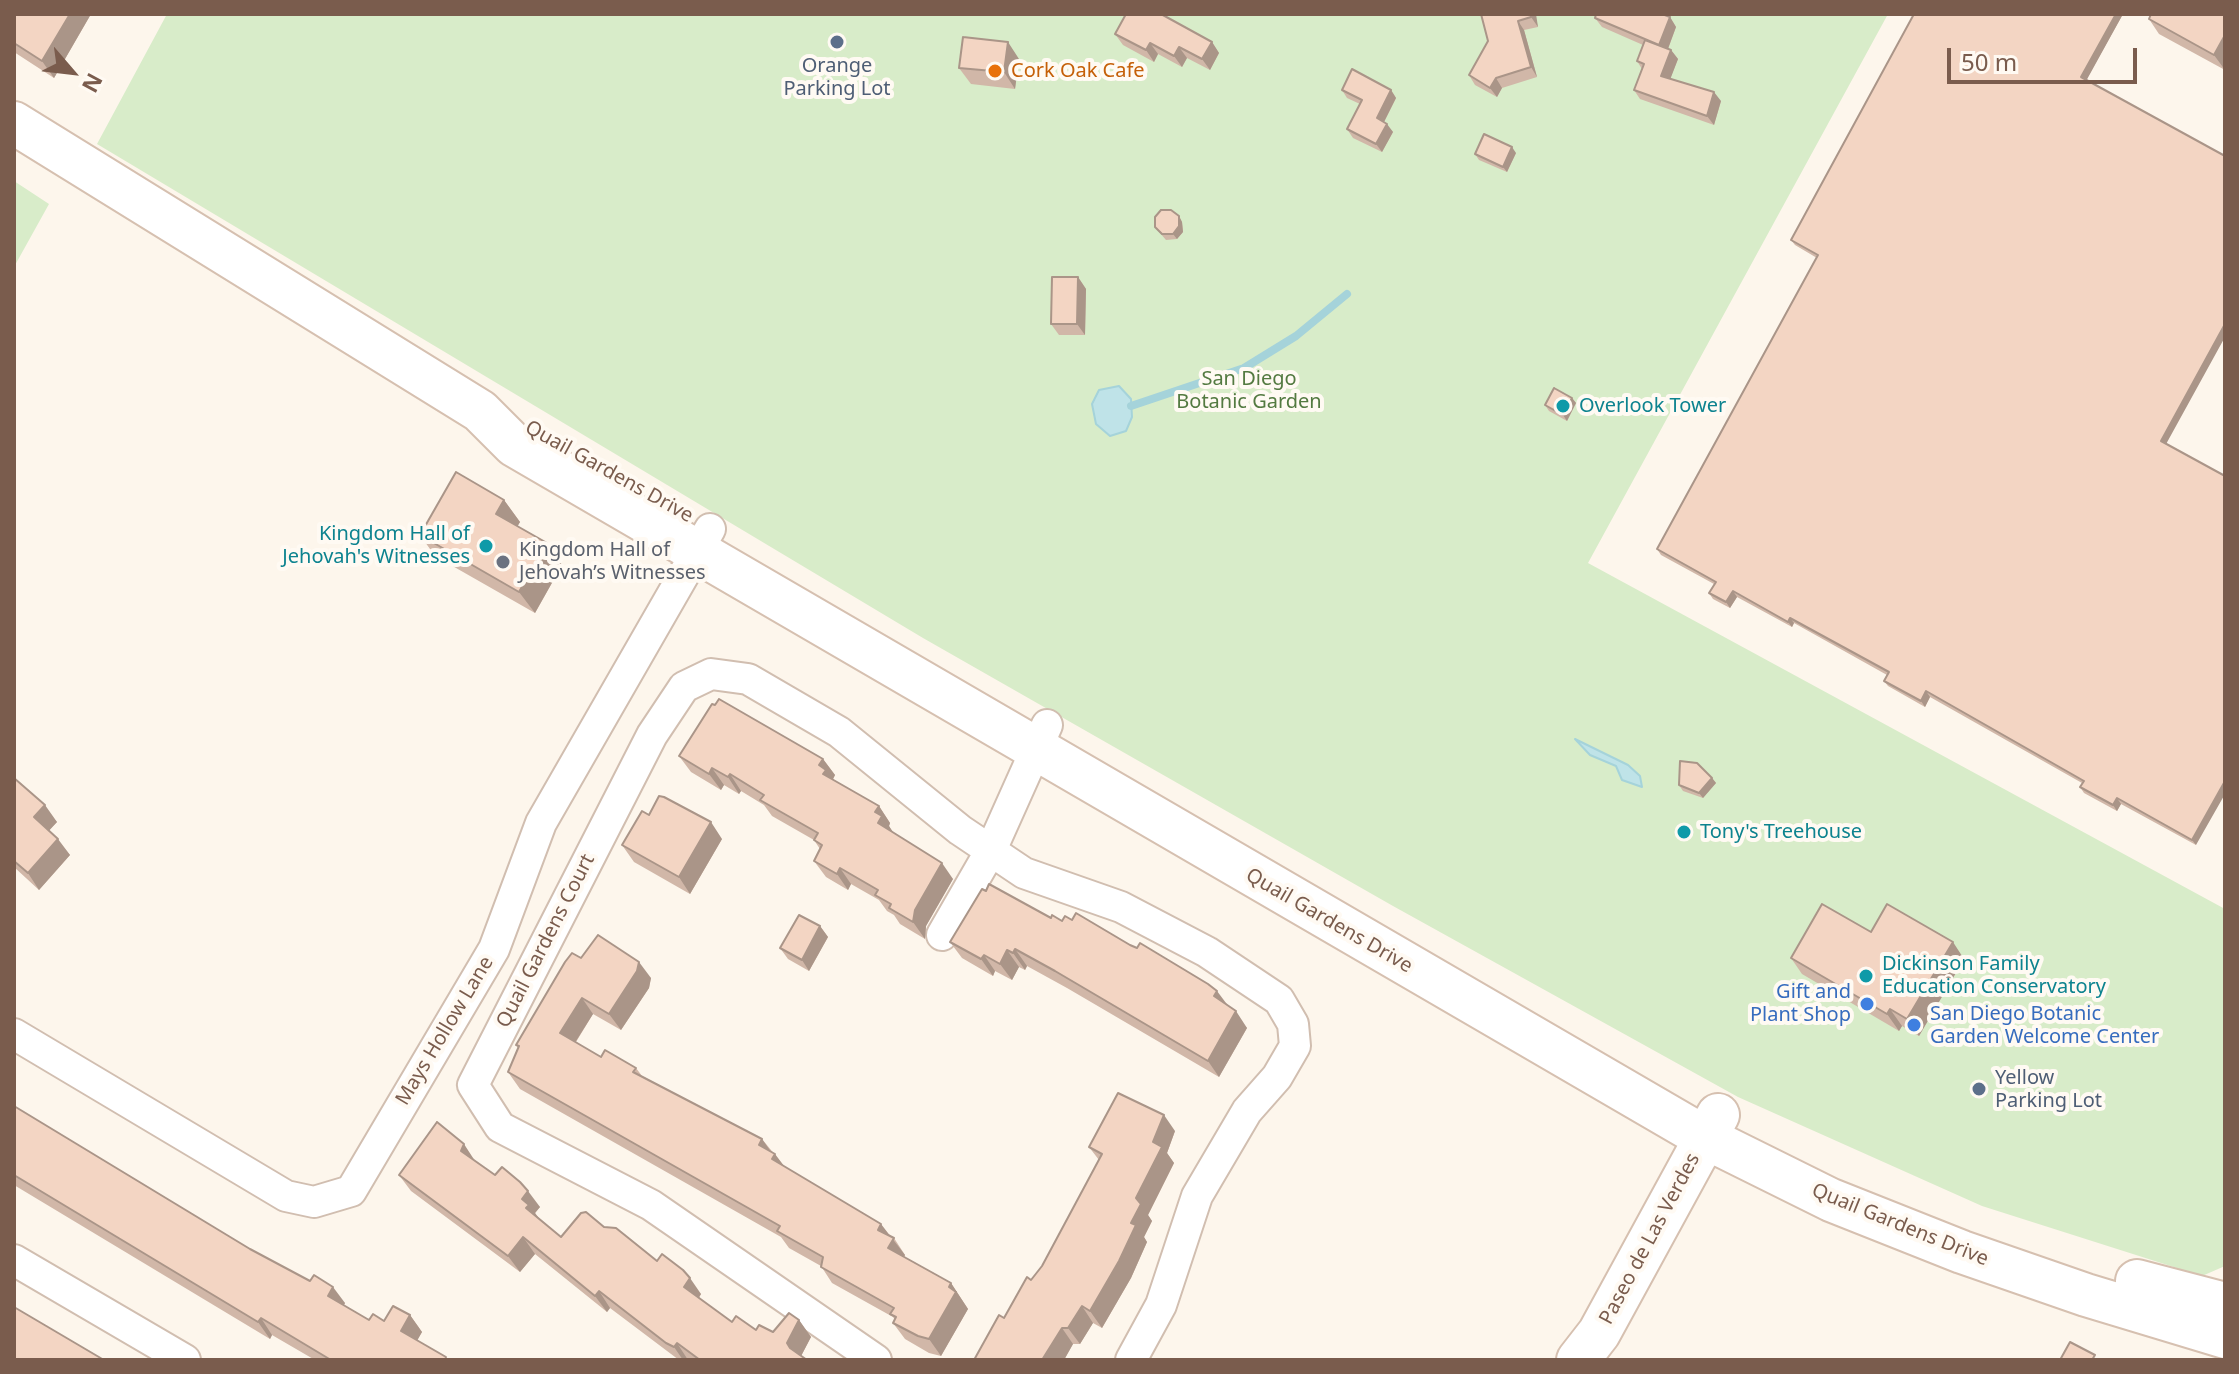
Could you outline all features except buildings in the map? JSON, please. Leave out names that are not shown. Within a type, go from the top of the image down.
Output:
[{"type":"main road","name":"Quail Gardens Drive","points":[[14,123],[480,411],[514,445],[703,540],[1711,1126],[1831,1200],[1962,1252],[2086,1295],[2225,1337]]},
{"type":"main road","name":"Quail Gardens Drive","points":[[1711,1126],[1927,1209],[2154,1286],[2225,1304]]},
{"type":"main road","name":"Paseo de Las Verdes","points":[[1578,1360],[1599,1333],[1711,1126]]},
{"type":"street","name":"Mays Hollow Lane","points":[[14,1034],[286,1196],[314,1202],[351,1191],[494,949],[541,823],[703,540]]},
{"type":"street","name":"Quail Gardens Court","points":[[876,1360],[651,1205],[500,1127],[473,1085],[652,735],[684,687],[711,674],[748,679],[839,732],[960,830],[1024,873],[1121,907],[1207,952],[1279,1000],[1293,1024],[1295,1046],[1277,1077],[1247,1111],[1197,1196],[1161,1305],[1131,1360]]},
{"type":"street","points":[[942,935],[991,850],[1040,737]]},
{"type":"street","points":[[14,1260],[185,1360]]},
{"type":"green space","name":"San Diego Botanic Garden","points":[[167,14],[1888,14],[1588,563],[2225,909],[2225,1266],[2202,1276],[1982,1206],[1738,1097],[1393,906],[923,638],[97,144]]},
{"type":"green space","points":[[14,181],[49,204],[14,267]]},
{"type":"water","points":[[1119,386],[1131,399],[1132,417],[1126,431],[1110,436],[1096,424],[1092,404],[1099,390]]},
{"type":"water","points":[[1575,739],[1628,765],[1640,776],[1642,787],[1622,780],[1616,766],[1590,755]]},
{"type":"waterway","points":[[1131,406],[1244,368],[1296,336],[1347,294]]},
{"type":"place","name":"Orange Parking Lot","points":[[837,42]]},
{"type":"place","name":"Cork Oak Cafe","points":[[995,71]]},
{"type":"place","name":"Overlook Tower","points":[[1563,406]]},
{"type":"place","name":"Kingdom Hall of Jehovah's Witnesses","points":[[486,546]]},
{"type":"place","name":"Kingdom Hall of Jehovah’s Witnesses","points":[[503,562]]},
{"type":"place","name":"Tony's Treehouse","points":[[1684,832]]},
{"type":"place","name":"Dickinson Family Education Conservatory","points":[[1866,976]]},
{"type":"place","name":"Gift and Plant Shop","points":[[1867,1004]]},
{"type":"place","name":"San Diego Botanic Garden Welcome Center","points":[[1914,1025]]},
{"type":"place","name":"Yellow Parking Lot","points":[[1979,1089]]}]
